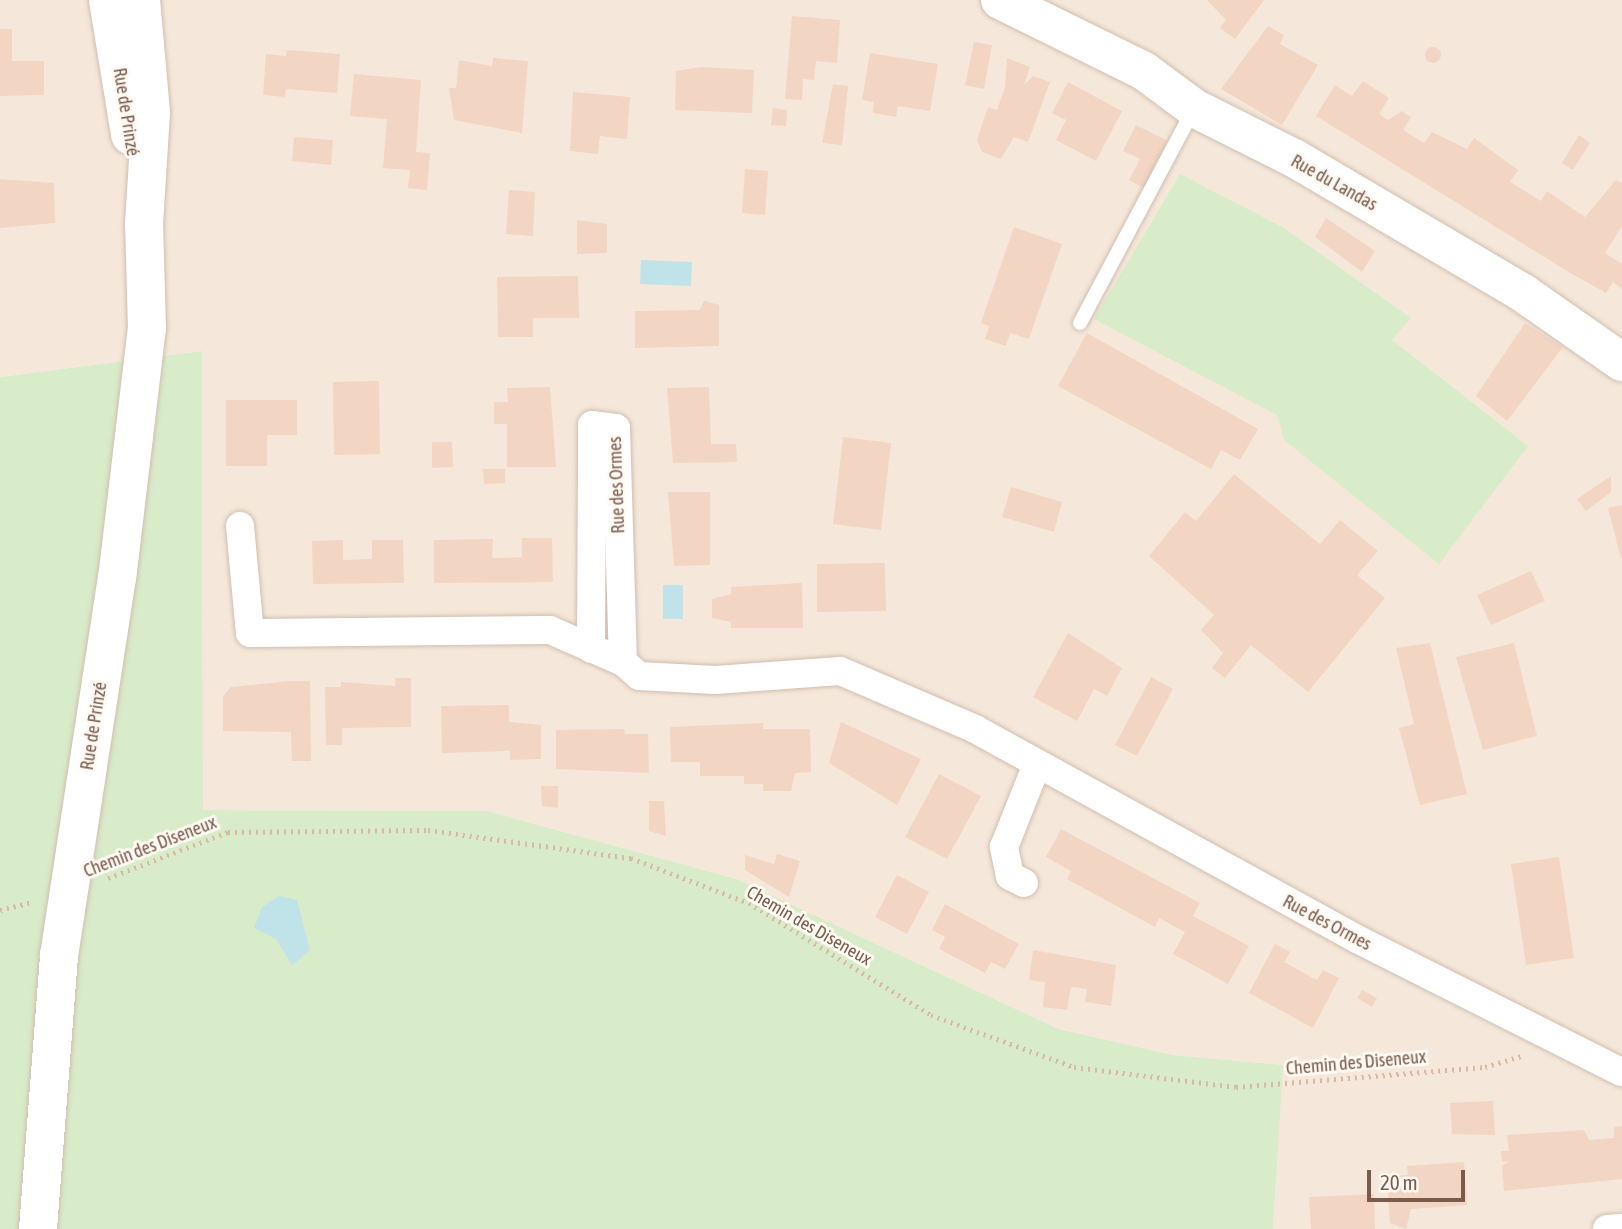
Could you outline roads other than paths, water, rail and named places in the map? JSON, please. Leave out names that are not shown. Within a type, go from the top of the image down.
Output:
[{"type":"street","name":"Rue de Prinzé","points":[[107,0],[144,224]]},
{"type":"street","name":"Rue de Prinzé","points":[[38,1229],[68,893],[138,428],[147,329],[144,224],[151,112],[141,0]]},
{"type":"street","name":"Rue du Landas","points":[[1000,0],[1144,71],[1194,108],[1294,158],[1511,286],[1622,362]]},
{"type":"street","name":"Rue des Ormes","points":[[591,649],[592,425],[616,428],[623,662]]},
{"type":"street","name":"Rue des Ormes","points":[[240,526],[250,633],[551,630],[623,662],[639,676],[715,680],[840,671],[1037,764],[1559,1045],[1622,1072]]},
{"type":"street","points":[[1024,883],[1010,876],[1004,847],[1037,764]]},
{"type":"street","points":[[1608,1229],[1622,1228]]},
{"type":"lane","points":[[1080,323],[1194,108]]},
{"type":"water","points":[[641,260],[692,262],[691,286],[640,284]]},
{"type":"water","points":[[663,585],[683,585],[683,619],[663,619]]},
{"type":"water","points":[[279,896],[297,900],[310,950],[292,965],[276,939],[254,928],[262,907]]}]
